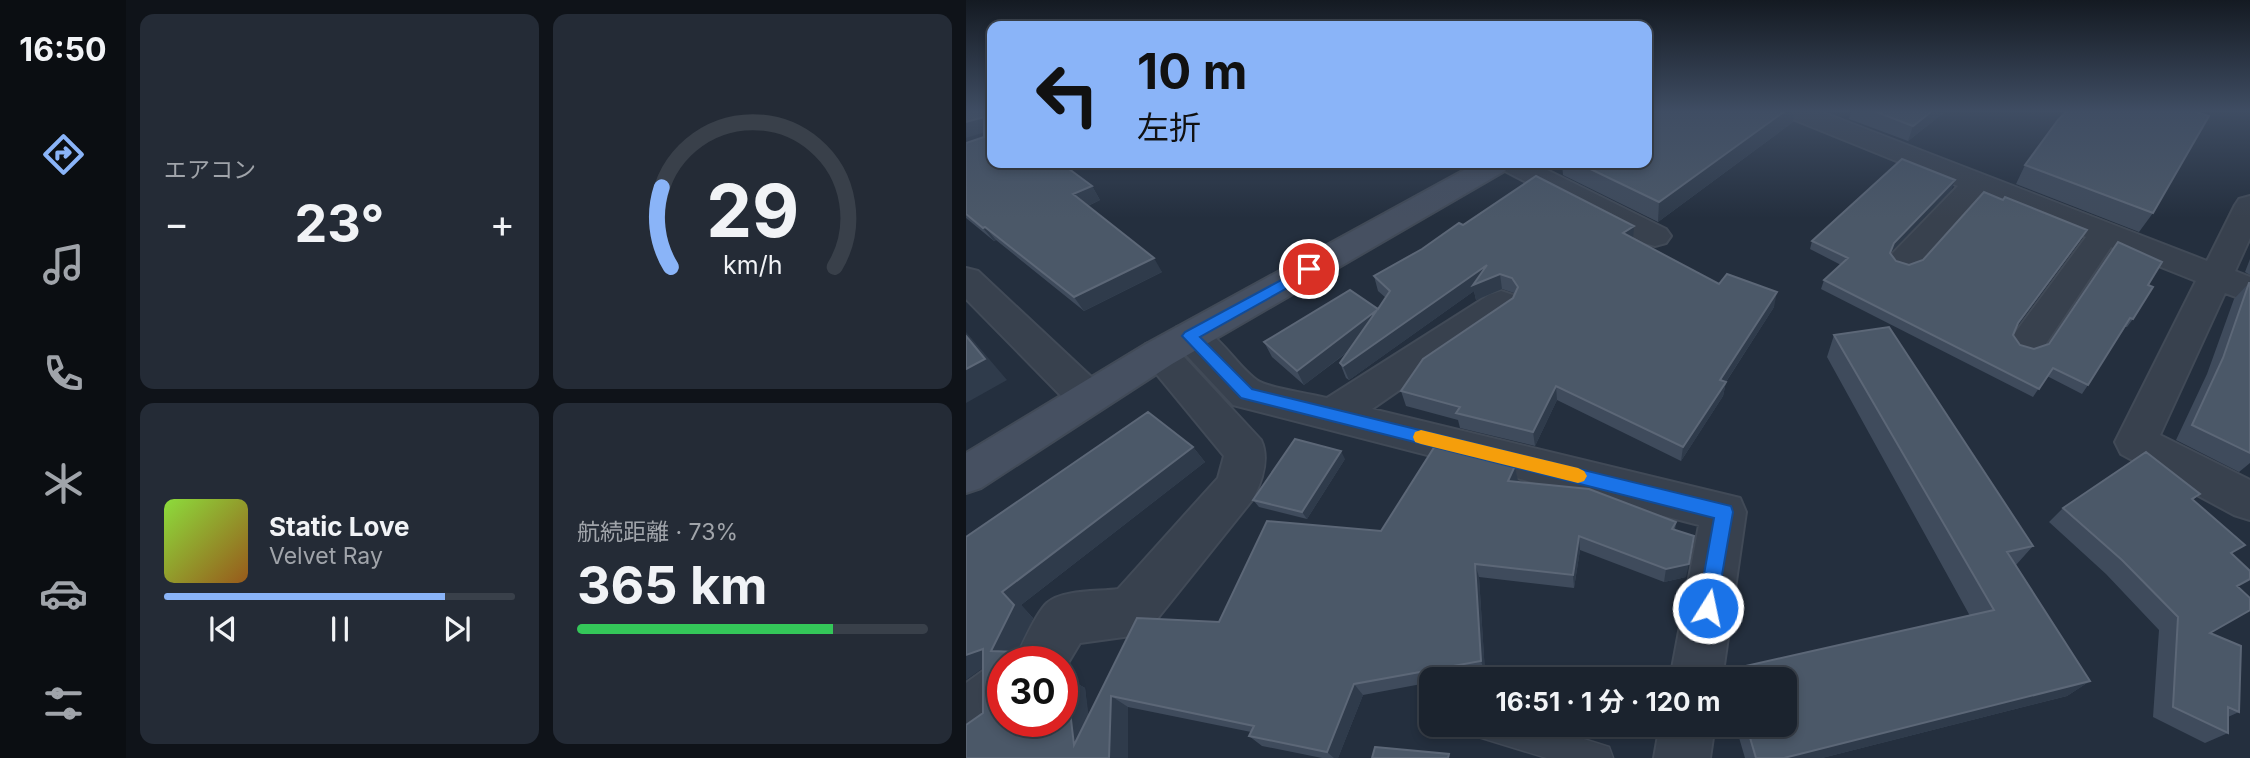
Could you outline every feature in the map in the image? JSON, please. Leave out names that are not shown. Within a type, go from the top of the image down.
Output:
[{"type":"street","points":[[1884,146],[2234,284]]},
{"type":"street","points":[[966,475],[1087,397],[1175,345],[1489,168]]},
{"type":"street","points":[[1521,168],[1655,236]]},
{"type":"street","points":[[1905,260],[1977,183]]},
{"type":"street","points":[[2250,205],[2234,284],[2136,442],[2250,501]]},
{"type":"street","points":[[2028,342],[2105,233]]},
{"type":"street","points":[[966,279],[1087,397]]},
{"type":"street","points":[[1332,415],[1501,303]]},
{"type":"street","points":[[1175,345],[1247,394],[1724,512],[1698,667]]},
{"type":"street","points":[[1050,646],[1065,620],[1131,612],[1238,486],[1246,452],[1175,345]]},
{"type":"street","points":[[966,715],[987,700]]},
{"type":"street","points":[[1682,758],[1686,737]]},
{"type":"lane","points":[[1527,737],[1598,758]]},
{"type":"building","points":[[966,146],[987,146],[987,168],[1068,168],[1092,186],[1073,194],[1154,258],[1074,297],[966,214]]},
{"type":"building","points":[[1652,146],[1736,146],[1659,202],[1588,168],[1652,168]]},
{"type":"building","points":[[2039,146],[2191,146],[2153,213],[2025,165]]},
{"type":"building","points":[[1902,159],[1955,180],[1894,243],[1890,253],[1896,261],[1909,265],[1923,260],[1984,192],[2003,200],[2005,197],[2087,230],[2018,323],[2013,335],[2020,345],[2034,349],[2049,344],[2118,242],[2162,262],[2148,285],[2153,287],[2088,385],[2053,368],[2039,389],[1824,280],[1848,258],[1812,241]]},
{"type":"building","points":[[1536,176],[1634,226],[1623,233],[1719,284],[1727,274],[1777,292],[1720,380],[1726,382],[1683,447],[1556,386],[1533,432],[1456,413],[1460,407],[1401,391],[1423,359],[1513,298],[1518,287],[1512,278],[1500,274],[1473,285],[1487,265],[1343,366],[1340,363],[1377,310],[1297,371],[1264,342],[1350,290],[1378,309],[1390,291],[1374,276],[1422,249],[1459,223],[1463,225]]},
{"type":"building","points":[[2249,283],[2250,453],[2192,425],[2223,358]]},
{"type":"building","points":[[1889,327],[2033,546],[2007,552],[2090,681],[1784,758],[1756,758],[1750,737],[1797,737],[1797,667],[1741,667],[1994,610],[1834,335]]},
{"type":"building","points":[[966,336],[985,359],[966,369]]},
{"type":"building","points":[[1148,412],[1193,447],[1002,592],[1014,605],[994,646],[987,646],[987,737],[1073,737],[1074,745],[1137,618],[1219,622],[1267,521],[1381,531],[1435,446],[1515,466],[1508,481],[1589,489],[1676,522],[1672,529],[1694,536],[1689,564],[1666,569],[1579,536],[1573,575],[1475,564],[1481,661],[1448,667],[1419,667],[1419,672],[1354,684],[1327,752],[1249,736],[1254,726],[1111,696],[1109,758],[966,758],[966,725],[983,713],[983,649],[966,655],[966,537]]},
{"type":"building","points":[[1295,439],[1341,451],[1302,512],[1253,500]]},
{"type":"building","points":[[2146,452],[2200,494],[2192,499],[2245,545],[2231,553],[2250,571],[2250,579],[2237,586],[2250,598],[2250,610],[2210,633],[2241,646],[2239,712],[2228,707],[2228,733],[2173,707],[2178,617],[2122,560],[2063,508]]},
{"type":"building","points":[[1375,747],[1449,754],[1448,758],[1372,758]]},
{"type":"slow traffic","points":[[1421,437],[1578,476]]},
{"type":"route","points":[[1309,269],[1190,336],[1247,394],[1724,512],[1708,608]]}]
